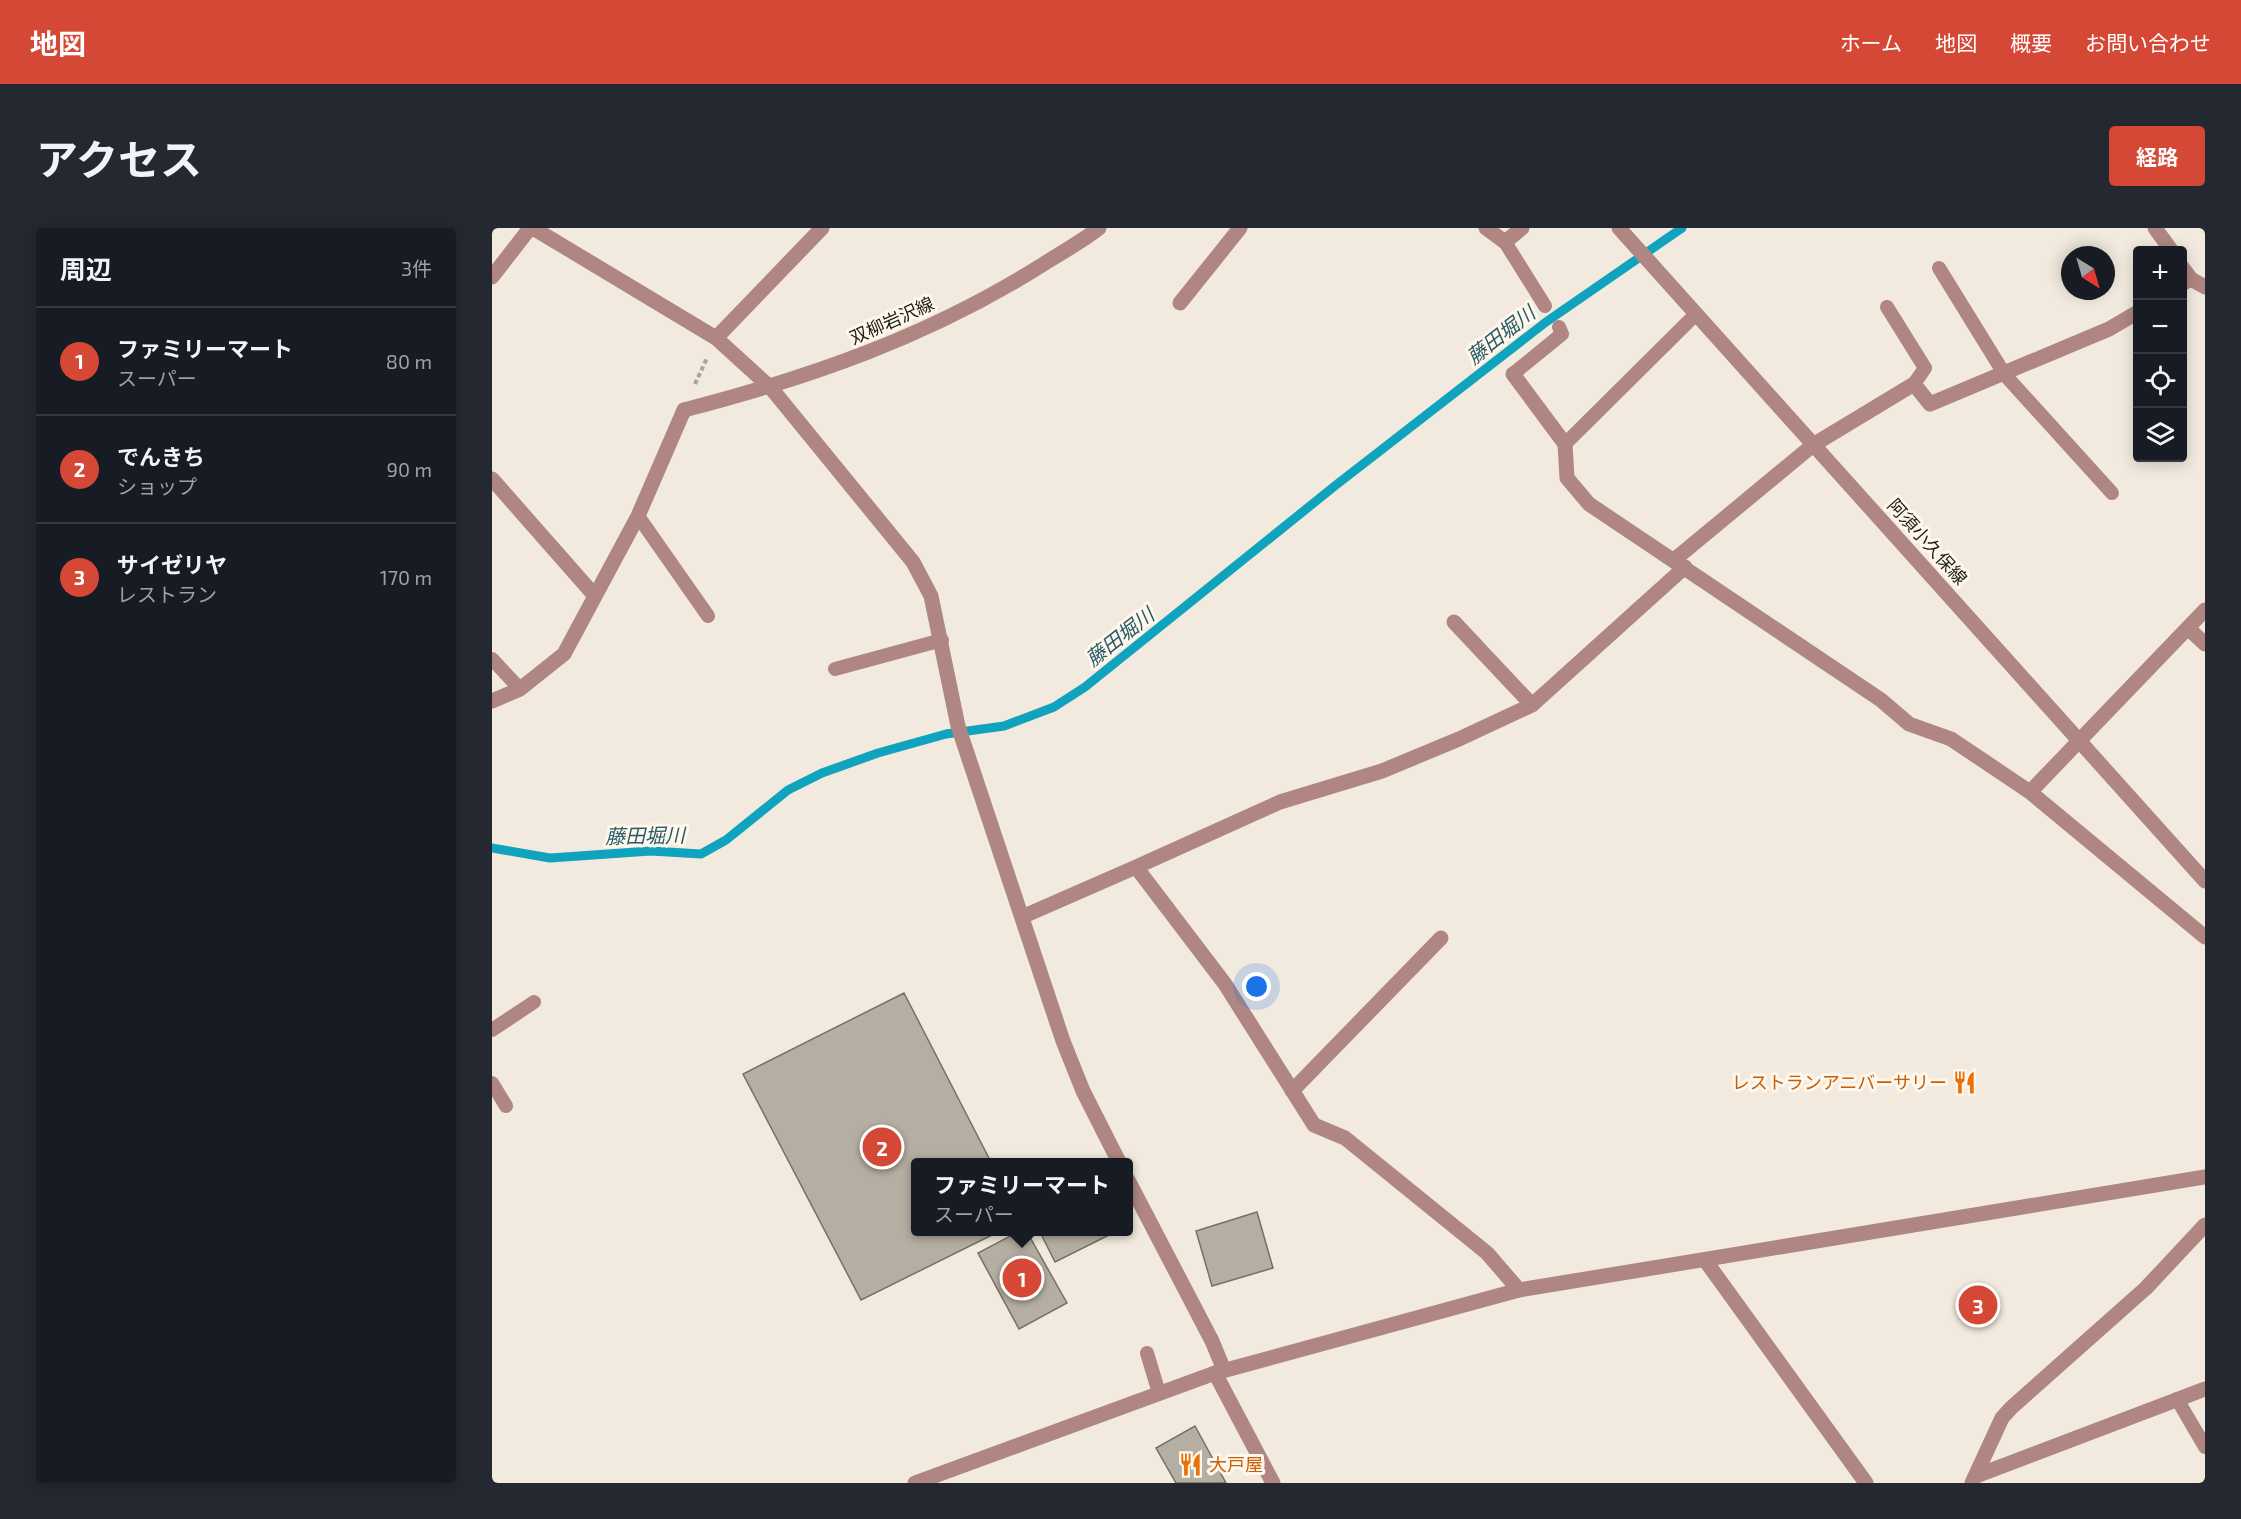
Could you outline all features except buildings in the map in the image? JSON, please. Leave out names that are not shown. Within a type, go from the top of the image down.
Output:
[{"type":"street","points":[[492,277],[532,228],[716,338],[771,388],[913,562],[931,596],[942,640],[958,726],[1083,1091],[1117,1158]]},
{"type":"street","points":[[716,338],[822,228]]},
{"type":"street","points":[[1180,303],[1240,228]]},
{"type":"street","points":[[1486,228],[1505,242],[1522,228]]},
{"type":"street","points":[[2155,228],[2168,246]]},
{"type":"street","name":"双柳岩沢線","points":[[684,410],[771,388],[866,355],[935,325],[1014,283],[1091,230]]},
{"type":"street","name":"阿須小久保線","points":[[1624,233],[2205,881]]},
{"type":"street","points":[[1024,916],[1280,802],[1382,771],[1532,705],[1679,563],[1813,445],[1914,384],[1930,404],[2005,375],[2109,329],[2133,315]]},
{"type":"street","points":[[1513,374],[1565,444],[1567,478],[1589,504],[1881,700],[1910,724],[1951,739],[2030,792],[2205,937]]},
{"type":"street","points":[[492,701],[520,689],[564,654],[638,516],[684,410]]},
{"type":"street","points":[[492,479],[595,596]]},
{"type":"street","points":[[2030,792],[2205,610]]},
{"type":"street","points":[[1454,622],[1532,705]]},
{"type":"street","points":[[2188,628],[2205,644]]},
{"type":"street","points":[[1136,867],[1225,984],[1314,1125],[1345,1138],[1487,1253],[1519,1290]]},
{"type":"street","points":[[1292,1092],[1441,938]]},
{"type":"street","points":[[915,1483],[1219,1372],[1519,1290],[2205,1177]]},
{"type":"street","points":[[1133,1190],[1212,1341],[1219,1372],[1273,1483]]},
{"type":"street","points":[[1974,1479],[2002,1418],[2011,1408],[2146,1288],[2205,1225]]},
{"type":"street","points":[[1705,1260],[1866,1483]]},
{"type":"street","points":[[1974,1479],[2205,1389]]},
{"type":"lane","points":[[1505,242],[1545,306]]},
{"type":"lane","points":[[1939,268],[2005,375],[2112,493]]},
{"type":"lane","points":[[1887,307],[1925,369],[1914,384]]},
{"type":"lane","points":[[1565,444],[1696,314]]},
{"type":"lane","points":[[1513,374],[1562,333],[1558,327]]},
{"type":"lane","points":[[638,516],[708,616]]},
{"type":"lane","points":[[835,669],[942,640]]},
{"type":"lane","points":[[492,659],[520,689]]},
{"type":"lane","points":[[492,1030],[534,1002]]},
{"type":"lane","points":[[492,1083],[506,1106]]},
{"type":"lane","points":[[1147,1353],[1159,1393]]},
{"type":"lane","points":[[2177,1399],[2205,1447]]},
{"type":"path","points":[[684,410],[716,338]]},
{"type":"waterway","name":"藤田堀川","points":[[492,848],[550,858],[651,851],[701,854],[726,840],[788,790],[822,773],[878,753],[946,734],[1004,726],[1054,707],[1085,687],[1336,485],[1546,322],[1682,228]]},
{"type":"place","name":"レストランアニバーサリー","points":[[1965,1083]]},
{"type":"place","name":"でんきち","points":[[882,1147]]},
{"type":"place","name":"ファミリーマート","points":[[1022,1278]]},
{"type":"place","name":"サイゼリヤ","points":[[1978,1305]]},
{"type":"place","name":"大戸屋","points":[[1191,1465]]}]
